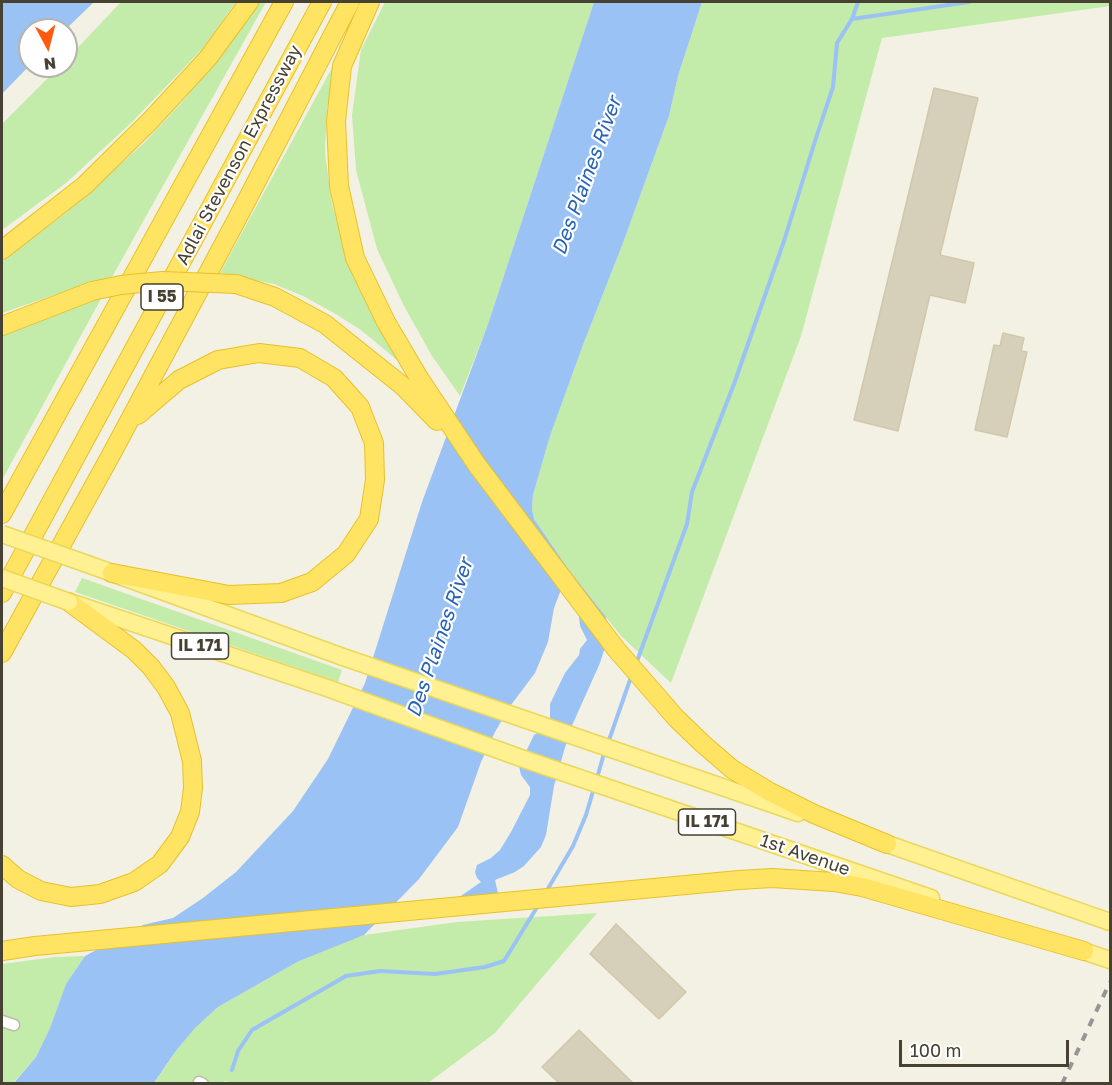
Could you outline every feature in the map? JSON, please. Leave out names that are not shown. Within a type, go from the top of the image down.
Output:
[{"type":"highway","points":[[2,250],[85,185],[150,121],[208,58],[249,2]]},
{"type":"highway","name":"Adlai Stevenson Expressway","points":[[2,514],[284,2]]},
{"type":"highway","name":"Adlai Stevenson Expressway","points":[[2,593],[322,2]]},
{"type":"highway","points":[[3,652],[237,219],[350,2]]},
{"type":"highway","points":[[370,2],[342,66],[336,121],[339,186],[355,258],[412,382],[616,649],[676,718],[732,769],[770,792],[814,814],[887,844]]},
{"type":"highway","points":[[2,326],[92,291],[131,284],[194,281],[236,284],[275,297],[316,318],[412,382]]},
{"type":"highway","points":[[112,453],[140,412],[179,380],[218,360],[259,353],[300,358],[334,378],[360,407],[374,443],[375,480],[369,519],[346,554],[312,582],[281,593],[229,595],[112,573]]},
{"type":"highway","points":[[2,865],[18,879],[41,891],[71,897],[100,894],[134,882],[160,864],[180,837],[190,812],[194,788],[192,761],[180,713],[166,687],[134,650],[69,602]]},
{"type":"highway","points":[[2,951],[34,946],[772,878],[834,882],[862,887],[1084,951]]},
{"type":"main road","name":"IL 171","points":[[2,534],[112,573]]},
{"type":"main road","name":"1st Avenue","points":[[112,573],[343,657],[887,844]]},
{"type":"main road","name":"IL 171","points":[[2,578],[69,602]]},
{"type":"main road","name":"1st Avenue","points":[[69,602],[330,689],[518,757],[1110,960]]},
{"type":"main road","name":"IL 171","points":[[887,844],[1110,922]]},
{"type":"street","points":[[2,1021],[14,1025]]},
{"type":"green space","points":[[121,2],[236,2],[203,48],[132,122],[66,183],[2,230],[2,124],[48,78],[78,78],[78,47]]},
{"type":"green space","points":[[258,2],[266,2],[112,277],[2,313],[2,260],[68,211],[144,143],[219,58]]},
{"type":"green space","points":[[385,2],[594,2],[488,324],[460,396],[432,356],[404,306],[377,249],[356,170],[352,115],[361,50]]},
{"type":"green space","points":[[702,2],[1110,2],[1110,6],[882,38],[801,336],[671,683],[621,636],[569,570],[534,519],[532,509],[533,495],[550,436],[669,116],[678,76]]},
{"type":"green space","points":[[345,44],[327,107],[325,153],[332,204],[344,248],[362,293],[400,359],[397,360],[361,330],[303,296],[274,284],[220,273]]},
{"type":"green space","points":[[102,297],[2,480],[2,331]]},
{"type":"green space","points":[[82,578],[342,670],[338,682],[75,592]]},
{"type":"green space","points":[[597,913],[495,1033],[428,1083],[238,1084],[225,1081],[223,1084],[154,1084],[175,1052],[195,1028],[218,1007],[299,961],[335,945],[364,935],[457,922]]},
{"type":"green space","points":[[85,956],[66,984],[50,1028],[36,1057],[13,1083],[2,1083],[2,964],[55,957]]},
{"type":"water","points":[[2,2],[94,2],[77,18],[18,18],[18,77],[2,94]]},
{"type":"water","name":"Des Plaines River","points":[[594,2],[702,2],[678,76],[669,116],[550,436],[533,495],[534,519],[569,570],[606,617],[607,627],[606,644],[600,663],[570,730],[554,786],[546,835],[541,847],[524,866],[495,880],[498,893],[496,902],[458,898],[481,882],[475,872],[477,865],[500,850],[530,795],[530,787],[521,775],[519,766],[534,735],[550,725],[550,704],[565,673],[587,640],[580,626],[578,607],[562,587],[554,608],[548,642],[535,673],[511,705],[495,732],[481,762],[458,827],[419,879],[364,935],[299,961],[218,1007],[195,1028],[154,1083],[13,1084],[36,1057],[50,1028],[66,984],[85,956],[143,925],[173,918],[236,872],[293,811],[328,759],[365,683],[422,502],[488,324]]},
{"type":"building","points":[[934,88],[978,98],[940,255],[974,263],[965,303],[930,295],[898,431],[854,420]]},
{"type":"building","points":[[1003,333],[1024,338],[1021,351],[1027,352],[1007,437],[975,430],[994,345],[1000,346]]},
{"type":"building","points":[[616,924],[686,992],[659,1019],[590,954]]},
{"type":"building","points":[[579,1030],[633,1083],[559,1083],[542,1067]]},
{"type":"waterway","points":[[636,664],[687,524],[692,492],[734,384],[784,241],[833,87],[837,43],[852,19],[858,2]]},
{"type":"waterway","points":[[852,19],[969,2]]},
{"type":"waterway","points":[[608,743],[631,677]]},
{"type":"waterway","points":[[597,778],[605,750]]},
{"type":"waterway","points":[[546,892],[573,846],[594,788]]},
{"type":"waterway","points":[[232,1070],[238,1051],[252,1030],[346,976],[380,971],[435,974],[485,967],[504,961],[539,904]]},
{"type":"railway","points":[[1062,1084],[1110,982]]}]
